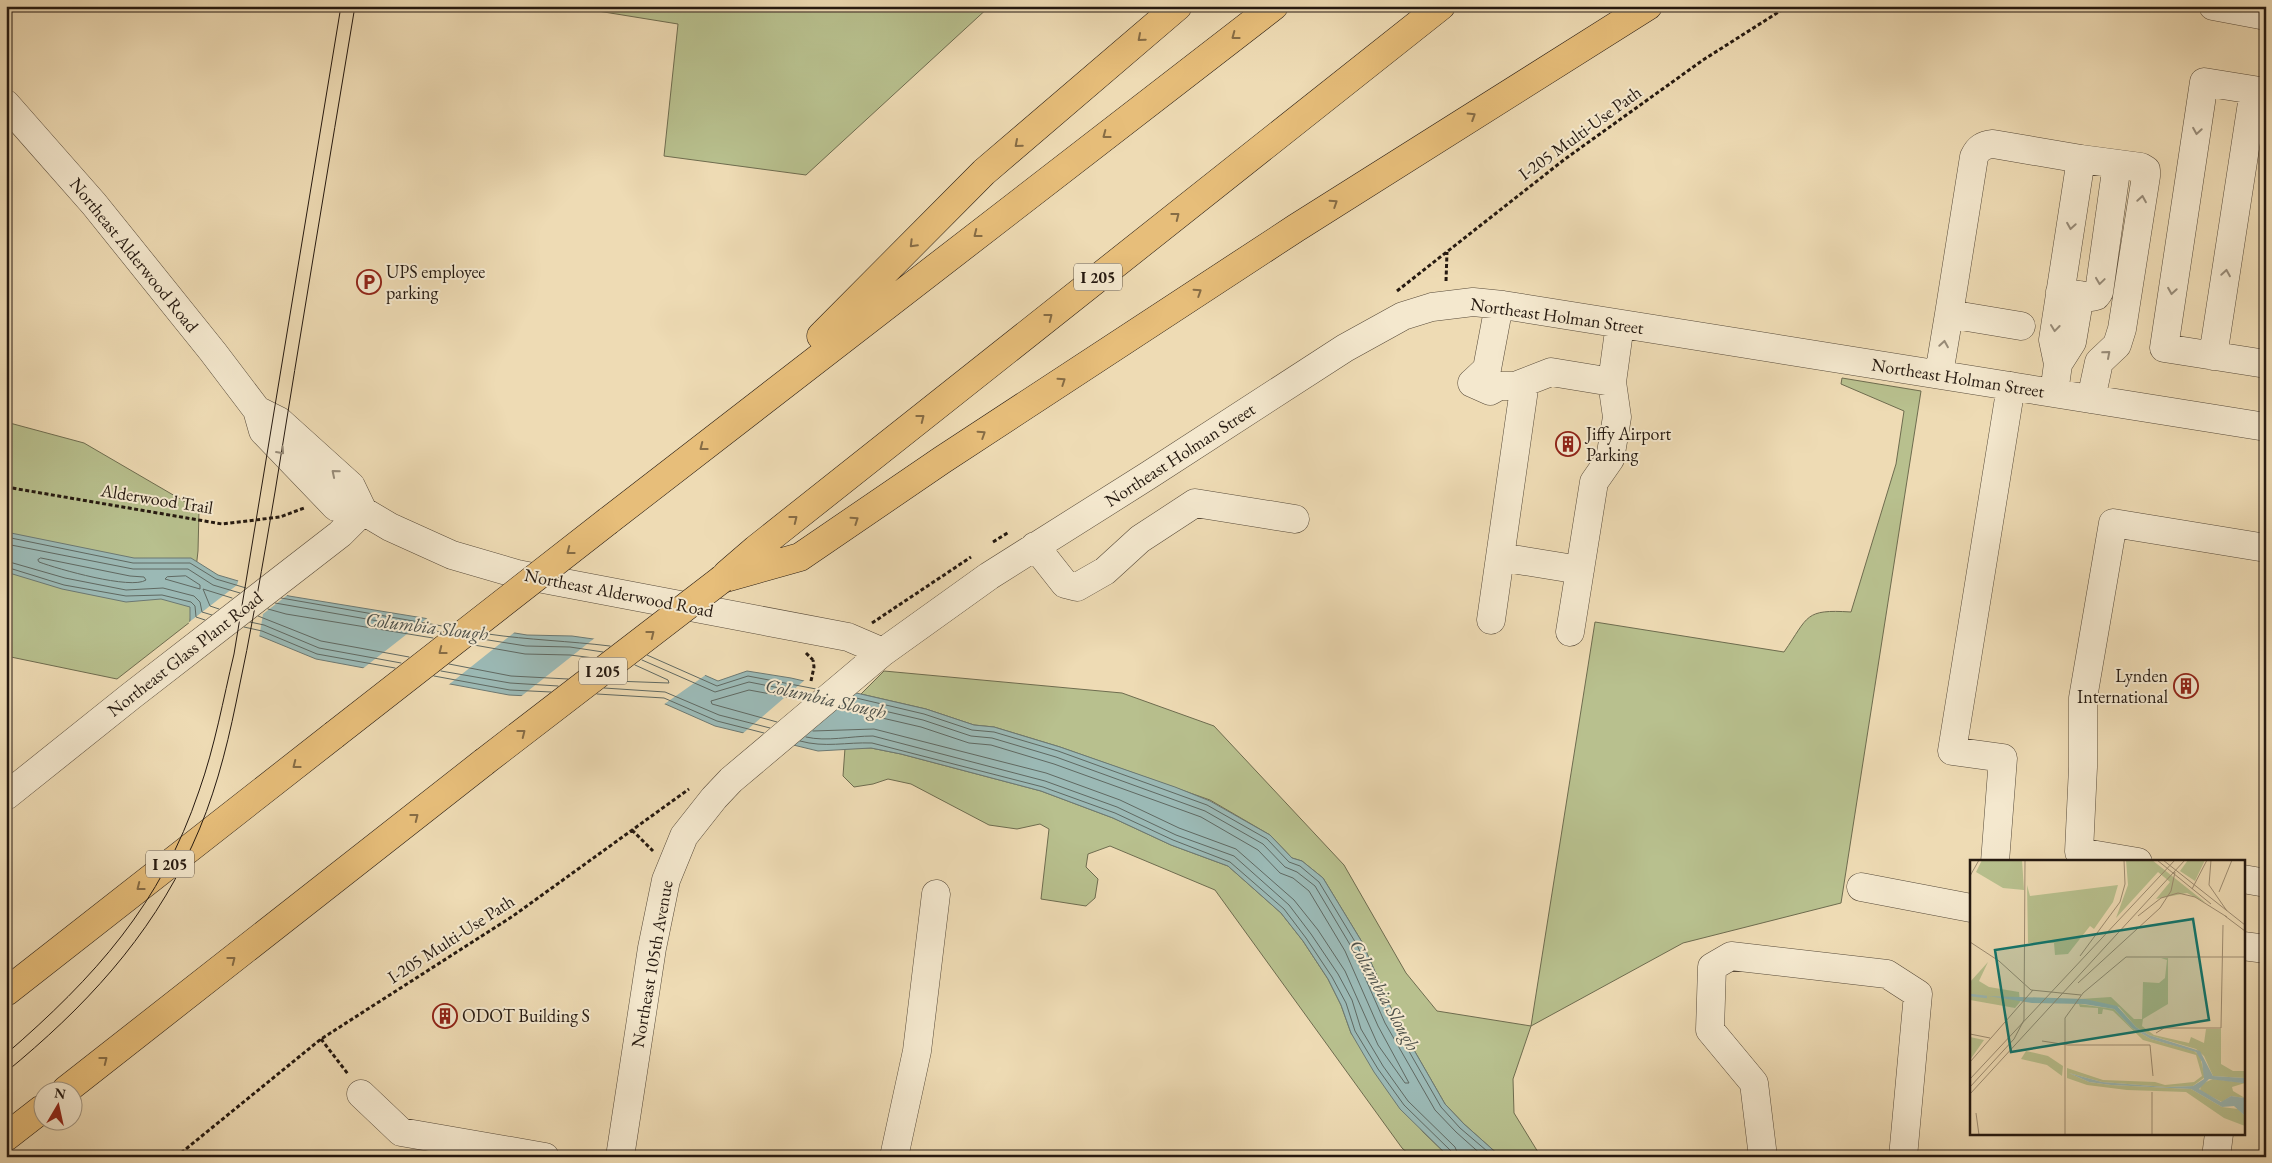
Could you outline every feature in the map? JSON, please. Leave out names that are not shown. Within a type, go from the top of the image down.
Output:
[{"type":"highway","points":[[741,416],[984,172],[1178,6]]},
{"type":"highway","name":"I 205","points":[[6,992],[741,416],[1274,6]]},
{"type":"highway","name":"I 205","points":[[79,1080],[722,578],[756,549],[1441,6]]},
{"type":"highway","points":[[722,578],[800,557],[942,460],[1287,233],[1648,6]]},
{"type":"highway","points":[[6,1137],[32,1117]]},
{"type":"street","points":[[2213,6],[2266,16]]},
{"type":"street","points":[[2213,356],[2260,91],[2204,82],[2164,348],[2213,356],[2265,356]]},
{"type":"street","name":"Northeast Alderwood Road","points":[[6,104],[94,204],[257,410],[279,421],[351,486],[363,511],[423,543],[471,562],[576,586],[848,637],[883,652]]},
{"type":"street","points":[[1939,374],[1974,157],[1977,150],[1984,145],[1993,144],[2141,167],[2146,170],[2146,176],[2121,337],[2117,345],[2099,362],[2091,399]]},
{"type":"street","points":[[2054,393],[2058,364],[2053,340],[2070,294],[2081,159]]},
{"type":"street","points":[[2070,294],[2092,297],[2096,296],[2099,292],[2117,164]]},
{"type":"street","name":"Northeast Holman Street","points":[[883,652],[989,576],[1376,329],[1403,316],[1446,304],[1473,302],[1498,305],[2266,426]]},
{"type":"street","points":[[1498,305],[1487,369],[1472,383],[1490,391],[1499,386],[1515,386],[1551,372],[1612,382]]},
{"type":"street","points":[[1949,314],[2021,326]]},
{"type":"street","points":[[1570,632],[1594,482],[1610,459],[1617,417],[1612,382],[1620,324]]},
{"type":"street","points":[[1491,620],[1526,382]]},
{"type":"street","points":[[1995,860],[2003,758],[1952,751],[2011,386]]},
{"type":"street","points":[[1035,546],[1065,584],[1077,587],[1105,570],[1140,539],[1195,503],[1295,519]]},
{"type":"street","name":"Northeast Glass Plant Road","points":[[6,796],[297,565],[340,534],[363,511]]},
{"type":"street","points":[[2126,860],[2079,852],[2083,768],[2083,698],[2113,523],[2266,548]]},
{"type":"street","points":[[1500,557],[1580,570]]},
{"type":"street","name":"Northeast 105th Avenue","points":[[620,1157],[659,907],[674,856],[684,836],[714,798],[768,748],[883,652]]},
{"type":"street","points":[[2244,879],[2266,883]]},
{"type":"street","points":[[1861,887],[1970,908]]},
{"type":"street","points":[[894,1157],[916,1051],[936,894]]},
{"type":"street","points":[[1763,1157],[1754,1083],[1710,1030],[1712,968],[1731,956],[1887,974],[1918,994],[1903,1157]]},
{"type":"street","points":[[361,1094],[401,1132],[507,1154],[545,1157]]},
{"type":"street","points":[[2216,1157],[2219,1136]]},
{"type":"path","name":"I-205 Multi-Use Path","points":[[1395,292],[1565,159],[1703,60],[1788,6]]},
{"type":"path","points":[[1446,304],[1447,252]]},
{"type":"path","name":"Alderwood Trail","points":[[6,488],[222,524],[280,517],[292,514],[302,507]]},
{"type":"path","points":[[812,660],[814,667],[812,680]]},
{"type":"path","name":"I-205 Multi-Use Path","points":[[176,1157],[321,1039],[513,916],[695,784]]},
{"type":"path","points":[[321,1039],[340,1061],[361,1094]]},
{"type":"green space","points":[[567,6],[990,6],[806,175],[664,156],[678,24]]},
{"type":"green space","points":[[1842,378],[1921,391],[1841,903],[1683,943],[1531,1026],[1595,622],[1784,652],[1809,617],[1824,612],[1851,612],[1896,464],[1904,411],[1841,384]]},
{"type":"green space","points":[[6,422],[84,443],[199,510],[198,551],[190,622],[117,679],[6,656]]},
{"type":"green space","points":[[884,671],[1122,693],[1214,726],[1344,865],[1406,973],[1437,1011],[1531,1026],[1513,1079],[1514,1113],[1541,1157],[1501,1157],[1445,1104],[1395,1017],[1362,942],[1323,878],[1302,861],[1292,858],[1270,835],[1210,800],[1060,747],[994,727],[974,725],[926,709],[861,694]]},
{"type":"green space","points":[[845,748],[871,748],[901,754],[1041,791],[1113,818],[1171,845],[1228,866],[1281,913],[1303,941],[1328,979],[1341,1005],[1351,1033],[1423,1132],[1449,1157],[1412,1157],[1402,1148],[1215,890],[1110,846],[1088,854],[1086,867],[1098,879],[1095,898],[1086,906],[1041,899],[1049,829],[1040,824],[1017,829],[989,825],[911,784],[888,779],[854,787],[843,776]]},
{"type":"water","name":"Columbia Slough","points":[[6,532],[134,558],[191,558],[218,575],[289,596],[527,635],[572,636],[636,645],[718,681],[747,671],[791,678],[926,709],[974,725],[994,727],[1060,747],[1210,801],[1270,835],[1292,858],[1302,861],[1323,878],[1362,942],[1395,1017],[1445,1104],[1501,1157],[1449,1157],[1400,1109],[1374,1072],[1351,1033],[1341,1005],[1328,979],[1303,941],[1281,913],[1228,866],[1171,845],[1113,818],[1041,791],[901,754],[871,748],[818,751],[715,726],[663,703],[509,695],[316,659],[260,636],[190,622],[190,607],[161,599],[126,602],[62,589],[6,572]]},
{"type":"pier","points":[[239,578],[290,593],[263,614],[259,638],[188,623],[237,585]]},
{"type":"pier","points":[[430,616],[516,631],[447,686],[361,670]]},
{"type":"pier","points":[[596,637],[637,643],[707,674],[663,705],[519,698]]},
{"type":"pier","points":[[806,679],[856,690],[790,747],[741,735]]},
{"type":"tram line","points":[[6,1054],[96,967],[145,904],[183,832],[205,774],[234,654],[341,6]]},
{"type":"tram line","points":[[6,1072],[35,1048],[88,997],[135,942],[175,880],[200,829],[213,794],[232,721],[257,598],[355,6]]},
{"type":"place","name":"UPS employee parking","points":[[369,282]]},
{"type":"place","name":"Jiffy Airport Parking","points":[[1568,444]]},
{"type":"place","name":"Lynden International","points":[[2186,686]]},
{"type":"place","name":"ODOT Building S","points":[[445,1016]]}]
